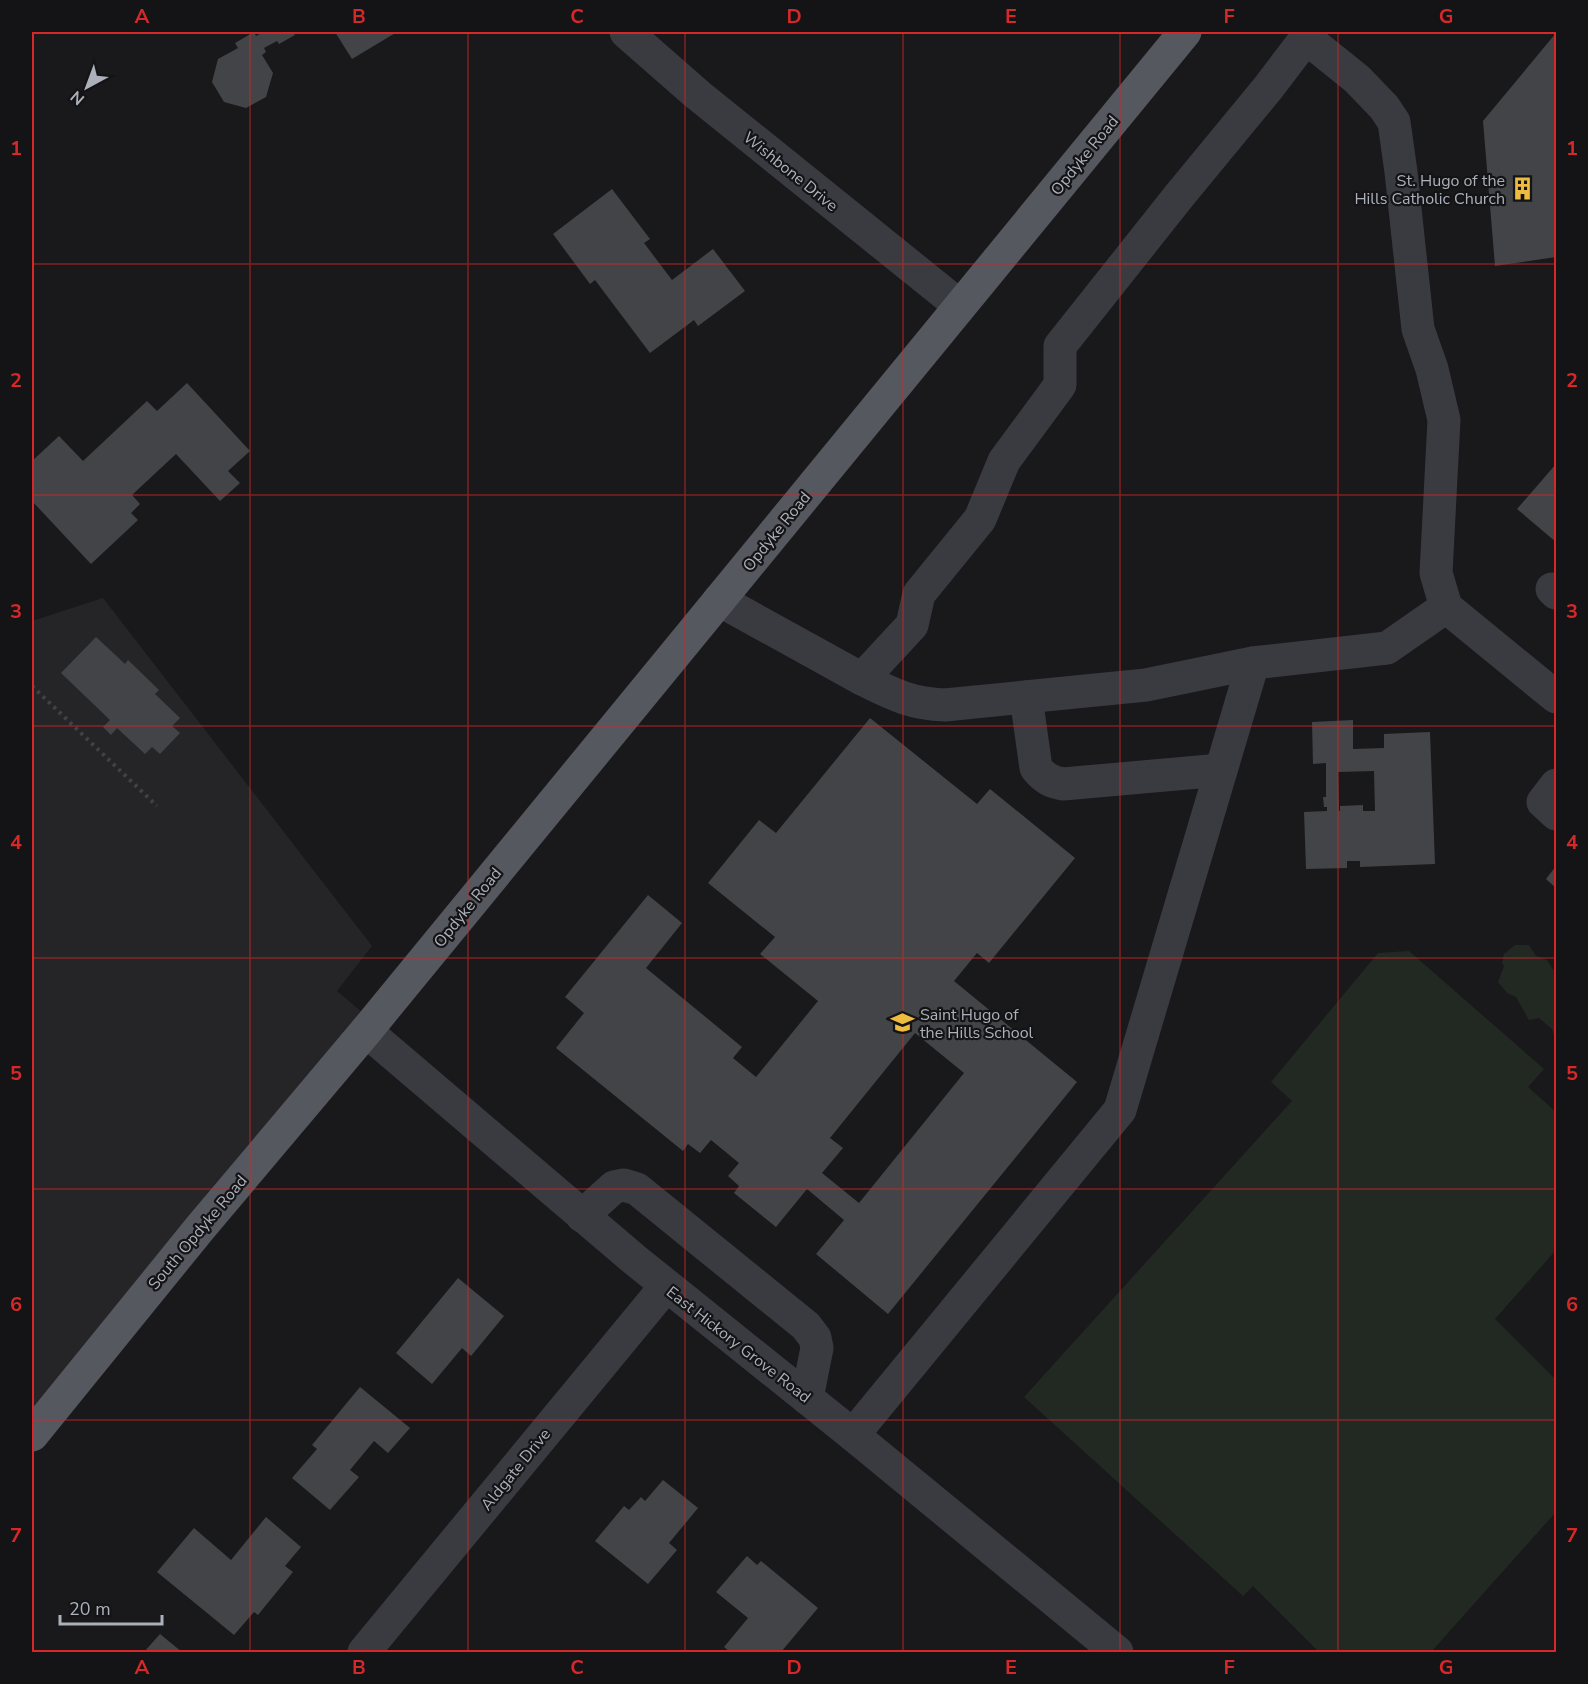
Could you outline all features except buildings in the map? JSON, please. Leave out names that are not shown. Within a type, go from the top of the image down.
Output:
[{"type":"main road","name":"Opdyke Road","points":[[366,1031],[1185,32]]},
{"type":"main road","name":"South Opdyke Road","points":[[32,1435],[200,1228],[366,1031]]},
{"type":"street","name":"Wishbone Drive","points":[[626,32],[698,95],[960,306]]},
{"type":"street","points":[[862,679],[912,625],[919,594],[980,519],[1004,462],[1060,385],[1060,346],[1268,88],[1304,34],[1357,79],[1384,107],[1394,122],[1418,329],[1432,369],[1444,420],[1436,573],[1446,606],[1557,697]]},
{"type":"street","points":[[719,600],[899,698],[924,705],[945,705],[1146,685],[1253,663],[1387,648],[1446,606]]},
{"type":"street","points":[[853,1435],[1120,1110],[1253,663]]},
{"type":"street","points":[[1026,697],[1036,768],[1042,776],[1052,782],[1063,784],[1221,770]]},
{"type":"street","points":[[1557,786],[1543,802],[1557,814]]},
{"type":"street","name":"East Hickory Grove Road","points":[[366,1031],[666,1286],[853,1435],[1116,1653]]},
{"type":"street","points":[[582,1216],[607,1192],[624,1185],[637,1189],[671,1216],[806,1326],[817,1348],[807,1398]]},
{"type":"street","name":"Aldgate Drive","points":[[364,1653],[666,1286]]},
{"type":"path","points":[[32,686],[157,806]]},
{"type":"shaded area","points":[[103,598],[372,946],[337,991],[376,1024],[32,1448],[32,621]]},
{"type":"shaded area","points":[[1515,945],[1529,945],[1536,956],[1547,960],[1556,974],[1556,1043],[1552,1029],[1539,1018],[1529,1020],[1516,997],[1507,993],[1498,982],[1504,966],[1502,963],[1504,954]]},
{"type":"shaded area","points":[[1409,951],[1544,1069],[1528,1087],[1556,1112],[1556,1250],[1495,1319],[1556,1380],[1556,1512],[1431,1652],[1319,1652],[1253,1586],[1243,1596],[1024,1397],[1292,1101],[1271,1082],[1378,953]]},
{"type":"place","name":"St. Hugo of the Hills Catholic Church","points":[[1523,189]]},
{"type":"place","name":"Saint Hugo of the Hills School","points":[[902,1023]]}]
